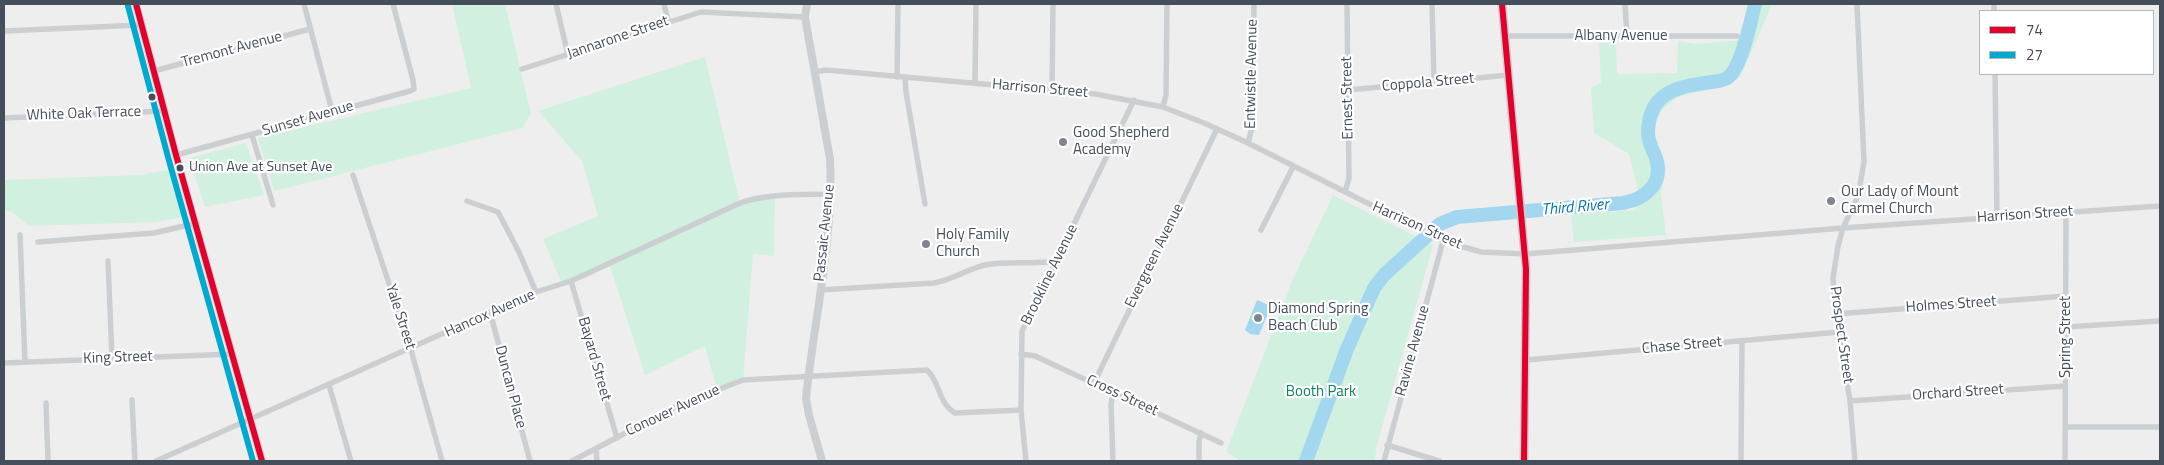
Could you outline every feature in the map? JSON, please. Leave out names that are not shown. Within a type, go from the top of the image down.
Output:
[{"type":"main road","points":[[1502,4],[1525,254],[1526,360],[1524,461]]},
{"type":"street","points":[[136,4],[176,155],[197,223],[262,461]]},
{"type":"street","points":[[304,4],[332,112]]},
{"type":"street","name":"Sunset Avenue","points":[[176,155],[410,92],[414,88],[393,4]]},
{"type":"street","points":[[556,4],[568,55]]},
{"type":"street","points":[[664,4],[668,21]]},
{"type":"street","name":"Passaic Avenue","points":[[806,4],[805,18],[830,159],[831,194],[806,398],[822,461]]},
{"type":"street","points":[[897,77],[898,4]]},
{"type":"street","points":[[974,83],[976,4]]},
{"type":"street","points":[[1052,90],[1053,4]]},
{"type":"street","points":[[1163,107],[1166,94],[1167,4]]},
{"type":"street","name":"Entwistle Avenue","points":[[1248,143],[1252,128],[1254,4]]},
{"type":"street","name":"Ernest Street","points":[[1345,192],[1349,178],[1347,4]]},
{"type":"street","points":[[1432,4],[1434,82]]},
{"type":"street","points":[[1625,4],[1628,36]]},
{"type":"street","name":"Prospect Street","points":[[1855,461],[1850,401],[1836,314],[1833,278],[1836,252],[1843,228],[1858,196],[1864,162],[1857,4]]},
{"type":"street","name":"Jannarone Street","points":[[522,69],[701,12],[805,18]]},
{"type":"street","points":[[4,31],[141,25]]},
{"type":"street","name":"Tremont Avenue","points":[[154,71],[310,29]]},
{"type":"street","name":"Albany Avenue","points":[[1505,36],[1737,36]]},
{"type":"street","name":"Harrison Street","points":[[815,72],[826,70],[1095,94],[1163,107],[1248,143],[1442,240],[1481,252],[1525,254],[1843,228],[2160,206]]},
{"type":"street","name":"Coppola Street","points":[[1348,90],[1509,75]]},
{"type":"street","points":[[1995,75],[1998,217]]},
{"type":"street","points":[[905,78],[925,204]]},
{"type":"street","name":"Brookline Avenue","points":[[1026,461],[1021,410],[1022,331],[1134,100]]},
{"type":"street","name":"White Oak Terrace","points":[[4,118],[165,111]]},
{"type":"street","name":"Evergreen Avenue","points":[[1094,383],[1217,129]]},
{"type":"street","points":[[252,135],[273,205]]},
{"type":"street","points":[[1261,230],[1293,167]]},
{"type":"street","name":"Yale Street","points":[[353,175],[411,350],[442,461]]},
{"type":"street","name":"Hancox Avenue","points":[[160,461],[251,419],[411,350],[490,312],[536,292],[571,280],[740,203],[755,198],[775,195],[831,194]]},
{"type":"street","points":[[467,201],[498,212],[519,252],[536,292]]},
{"type":"street","name":"Spring Street","points":[[2065,461],[2066,213]]},
{"type":"street","points":[[38,242],[154,233],[197,223]]},
{"type":"street","points":[[20,234],[26,362]]},
{"type":"street","name":"Ravine Avenue","points":[[1384,461],[1442,240]]},
{"type":"street","points":[[108,261],[112,358]]},
{"type":"street","points":[[820,290],[948,281],[979,266],[991,264],[1048,262],[1056,264]]},
{"type":"street","name":"Bayard Street","points":[[571,280],[616,438]]},
{"type":"street","name":"Holmes Street","points":[[1836,314],[2066,296]]},
{"type":"street","name":"Duncan Place","points":[[490,312],[530,461]]},
{"type":"street","points":[[2066,327],[2160,322]]},
{"type":"street","name":"Chase Street","points":[[1526,360],[1839,332]]},
{"type":"street","points":[[1741,461],[1742,341]]},
{"type":"street","name":"King Street","points":[[4,362],[233,354]]},
{"type":"street","name":"Cross Street","points":[[1021,354],[1035,356],[1221,443]]},
{"type":"street","name":"Conover Avenue","points":[[572,461],[681,404],[743,380],[927,370],[932,374],[946,407],[955,413],[1021,410]]},
{"type":"street","points":[[329,385],[351,461]]},
{"type":"street","name":"Orchard Street","points":[[1850,401],[2066,386]]},
{"type":"street","points":[[1113,392],[1111,405],[1114,461]]},
{"type":"street","points":[[132,400],[135,461]]},
{"type":"street","points":[[46,403],[48,461]]},
{"type":"street","points":[[2066,427],[2160,427]]},
{"type":"street","points":[[1199,461],[1201,433]]},
{"type":"street","points":[[1387,445],[1440,461]]},
{"type":"street","points":[[596,449],[597,461]]},
{"type":"green space","points":[[452,4],[505,4],[531,114],[522,128],[274,191],[258,138],[471,88]]},
{"type":"green space","points":[[1755,4],[1772,4],[1741,76],[1731,84],[1678,97],[1663,109],[1652,127],[1666,169],[1661,193],[1666,235],[1574,242],[1571,215],[1635,210],[1638,190],[1629,154],[1594,133],[1591,88],[1601,83],[1599,43],[1616,43],[1617,74],[1677,73],[1678,41],[1696,44],[1744,40]]},
{"type":"green space","points":[[705,57],[740,203],[775,195],[774,256],[753,254],[743,380],[717,390],[705,346],[645,375],[609,263],[562,284],[543,239],[598,216],[582,161],[538,111]]},
{"type":"green space","points":[[246,143],[264,195],[205,207],[189,158]]},
{"type":"green space","points":[[169,170],[184,217],[155,222],[29,226],[11,211],[4,211],[4,180],[140,175]]},
{"type":"green space","name":"Booth Park","points":[[1333,195],[1433,245],[1376,449],[1375,461],[1237,461],[1237,458],[1226,452],[1293,279]]},
{"type":"water","name":"Diamond Spring Beach Club","points":[[1257,300],[1271,306],[1259,335],[1250,334],[1245,330]]},
{"type":"waterway","name":"Third River","points":[[1306,461],[1347,349],[1374,288],[1384,275],[1440,224],[1457,217],[1623,203],[1646,194],[1655,182],[1658,167],[1648,133],[1648,126],[1654,107],[1659,100],[1672,91],[1688,86],[1724,80],[1732,73],[1745,44],[1755,4]]},
{"type":"transit line","name":"74","points":[[136,4],[176,155],[262,461]]},
{"type":"transit line","name":"74","points":[[1502,4],[1526,269],[1524,461]]},
{"type":"transit line","name":"27","points":[[128,6],[253,461]]},
{"type":"place","name":"Good Shepherd Academy","points":[[1063,142]]},
{"type":"place","name":"Union Ave at Sunset Ave","points":[[180,168]]},
{"type":"place","name":"Our Lady of Mount Carmel Church","points":[[1831,201]]},
{"type":"place","name":"Holy Family Church","points":[[926,244]]},
{"type":"place","name":"Diamond Spring Beach Club","points":[[1258,318]]}]
